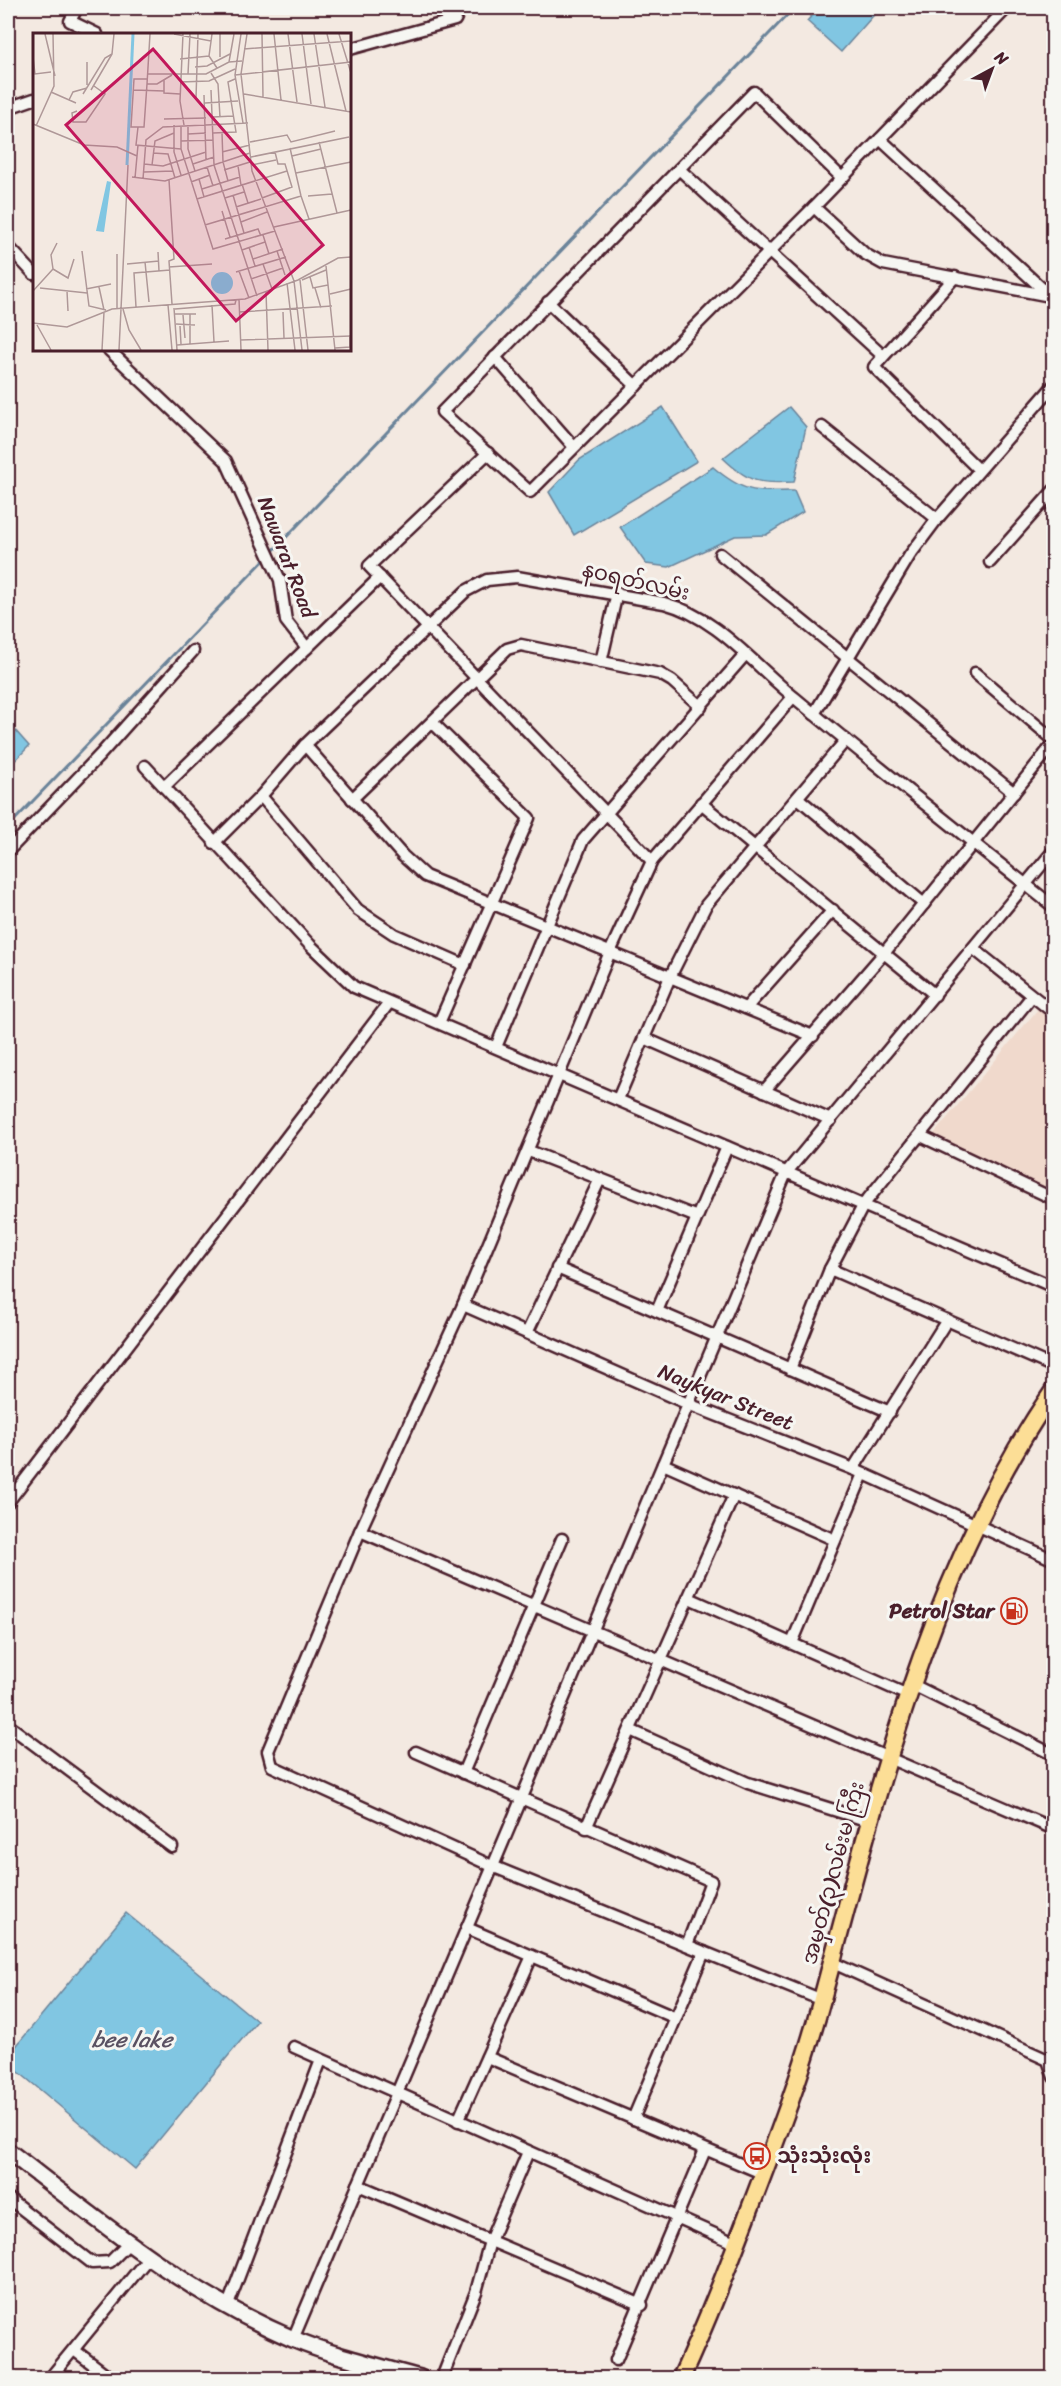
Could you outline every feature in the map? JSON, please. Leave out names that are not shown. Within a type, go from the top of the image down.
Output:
[{"type":"main road","name":"အမှတ်(၃)လမ်းမ ကြီး","points":[[681,2379],[737,2244],[794,2090],[822,2000],[869,1821],[912,1691],[975,1526],[1017,1445],[1051,1398]]},
{"type":"street","points":[[77,8],[70,21],[95,33]]},
{"type":"street","points":[[351,49],[455,20],[460,8]]},
{"type":"street","points":[[842,178],[753,92],[442,412],[530,492],[814,207],[880,139],[1006,8]]},
{"type":"street","points":[[8,108],[33,99]]},
{"type":"street","points":[[880,139],[1052,297]]},
{"type":"street","points":[[679,169],[883,356]]},
{"type":"street","points":[[814,207],[865,254],[883,264],[1052,297]]},
{"type":"street","points":[[8,246],[33,273]]},
{"type":"street","points":[[955,277],[874,367],[979,470]]},
{"type":"street","points":[[549,302],[636,386]]},
{"type":"street","name":"Nawarat Road","points":[[111,351],[226,461],[280,580],[286,621],[307,648]]},
{"type":"street","points":[[495,357],[574,447]]},
{"type":"street","points":[[814,714],[881,599],[937,519],[1053,388]]},
{"type":"street","points":[[822,427],[937,519]]},
{"type":"street","points":[[488,453],[369,566],[651,861]]},
{"type":"street","points":[[990,562],[1053,490]]},
{"type":"street","points":[[720,554],[1014,794]]},
{"type":"street","points":[[164,787],[380,577]]},
{"type":"street","name":"နဝရတ်လမ်း","points":[[214,843],[261,796],[305,745],[466,591],[487,580],[517,577],[617,593],[687,609],[708,622],[793,697],[1053,907]]},
{"type":"street","points":[[601,662],[617,593]]},
{"type":"street","points":[[352,799],[507,649],[521,645],[660,674],[672,681],[701,707]]},
{"type":"street","points":[[8,851],[100,755],[193,651]]},
{"type":"street","points":[[496,1047],[583,840],[607,816],[746,655]]},
{"type":"street","points":[[764,1091],[885,952],[1014,794],[1053,741],[975,673]]},
{"type":"street","points":[[793,697],[651,861],[558,1074],[529,1151],[463,1305],[360,1531],[268,1751],[272,1766],[492,1866],[822,2000]]},
{"type":"street","points":[[432,722],[529,818],[439,1023]]},
{"type":"street","points":[[618,1099],[670,977],[706,905],[846,740]]},
{"type":"street","points":[[305,745],[403,856],[425,876],[813,1036]]},
{"type":"street","points":[[145,766],[333,969],[354,987],[1053,1287]]},
{"type":"street","points":[[261,796],[358,910],[394,934],[465,965]]},
{"type":"street","points":[[798,798],[924,904]]},
{"type":"street","points":[[701,803],[935,995]]},
{"type":"street","points":[[293,2339],[786,1173],[975,949],[1053,850]]},
{"type":"street","points":[[746,1008],[833,910]]},
{"type":"street","points":[[975,949],[1053,1013]]},
{"type":"street","points":[[790,1369],[830,1269],[864,1204],[1032,996]]},
{"type":"street","points":[[8,1502],[389,1003]]},
{"type":"street","points":[[644,1038],[831,1120]]},
{"type":"street","points":[[921,1136],[1053,1199]]},
{"type":"street","points":[[657,1311],[727,1147]]},
{"type":"street","points":[[529,1151],[697,1217]]},
{"type":"street","points":[[527,1333],[600,1179]]},
{"type":"street","points":[[558,1268],[890,1412]]},
{"type":"street","points":[[830,1269],[1053,1367]]},
{"type":"street","name":"Naykyar Street","points":[[463,1305],[688,1404],[858,1472],[1053,1560]]},
{"type":"street","points":[[792,1643],[835,1540],[858,1472],[890,1412],[947,1320]]},
{"type":"street","points":[[663,1464],[835,1540]]},
{"type":"street","points":[[586,1828],[734,1495]]},
{"type":"street","points":[[360,1531],[591,1633],[1053,1829]]},
{"type":"street","points":[[463,1773],[562,1539]]},
{"type":"street","points":[[689,1598],[792,1643],[912,1691],[1053,1755]]},
{"type":"street","points":[[8,1725],[172,1847]]},
{"type":"street","points":[[630,1730],[748,1783],[869,1821]]},
{"type":"street","points":[[416,1752],[521,1800],[711,1881],[687,1945]]},
{"type":"street","points":[[466,1928],[676,2018]]},
{"type":"street","points":[[633,2119],[704,1952]]},
{"type":"street","points":[[458,2121],[532,1956]]},
{"type":"street","points":[[831,1962],[1048,2060],[1053,2077]]},
{"type":"street","points":[[294,2047],[737,2244]]},
{"type":"street","points":[[487,2057],[764,2174]]},
{"type":"street","points":[[228,2305],[321,2060]]},
{"type":"street","points":[[616,2361],[642,2305],[705,2150]]},
{"type":"street","points":[[8,2151],[129,2243],[191,2286],[293,2339],[374,2373],[420,2379]]},
{"type":"street","points":[[442,2379],[476,2292],[490,2241],[528,2152]]},
{"type":"street","points":[[358,2185],[642,2305]]},
{"type":"street","points":[[8,2198],[92,2263],[110,2262],[129,2243]]},
{"type":"street","points":[[51,2379],[149,2257]]},
{"type":"street","points":[[74,2350],[111,2379]]},
{"type":"shaded area","points":[[1038,1009],[1053,1021],[1053,1193],[933,1135]]},
{"type":"water","points":[[819,8],[880,8],[841,52],[807,21]]},
{"type":"water","points":[[663,407],[697,461],[574,535],[549,492],[579,460]]},
{"type":"water","points":[[789,407],[806,427],[794,482],[772,483],[755,480],[740,473],[723,458]]},
{"type":"water","points":[[713,467],[733,482],[750,489],[794,491],[803,512],[766,535],[735,536],[669,567],[646,564],[620,527]]},
{"type":"water","points":[[14,729],[29,746],[8,768],[8,735]]},
{"type":"water","name":"bee lake","points":[[126,1913],[257,2021],[135,2169],[8,2063],[8,2056]]},
{"type":"waterway","points":[[8,827],[794,8]]},
{"type":"place","name":"Petrol Star","points":[[1014,1611]]},
{"type":"place","name":"သုံးသုံးလုံး","points":[[757,2156]]}]
